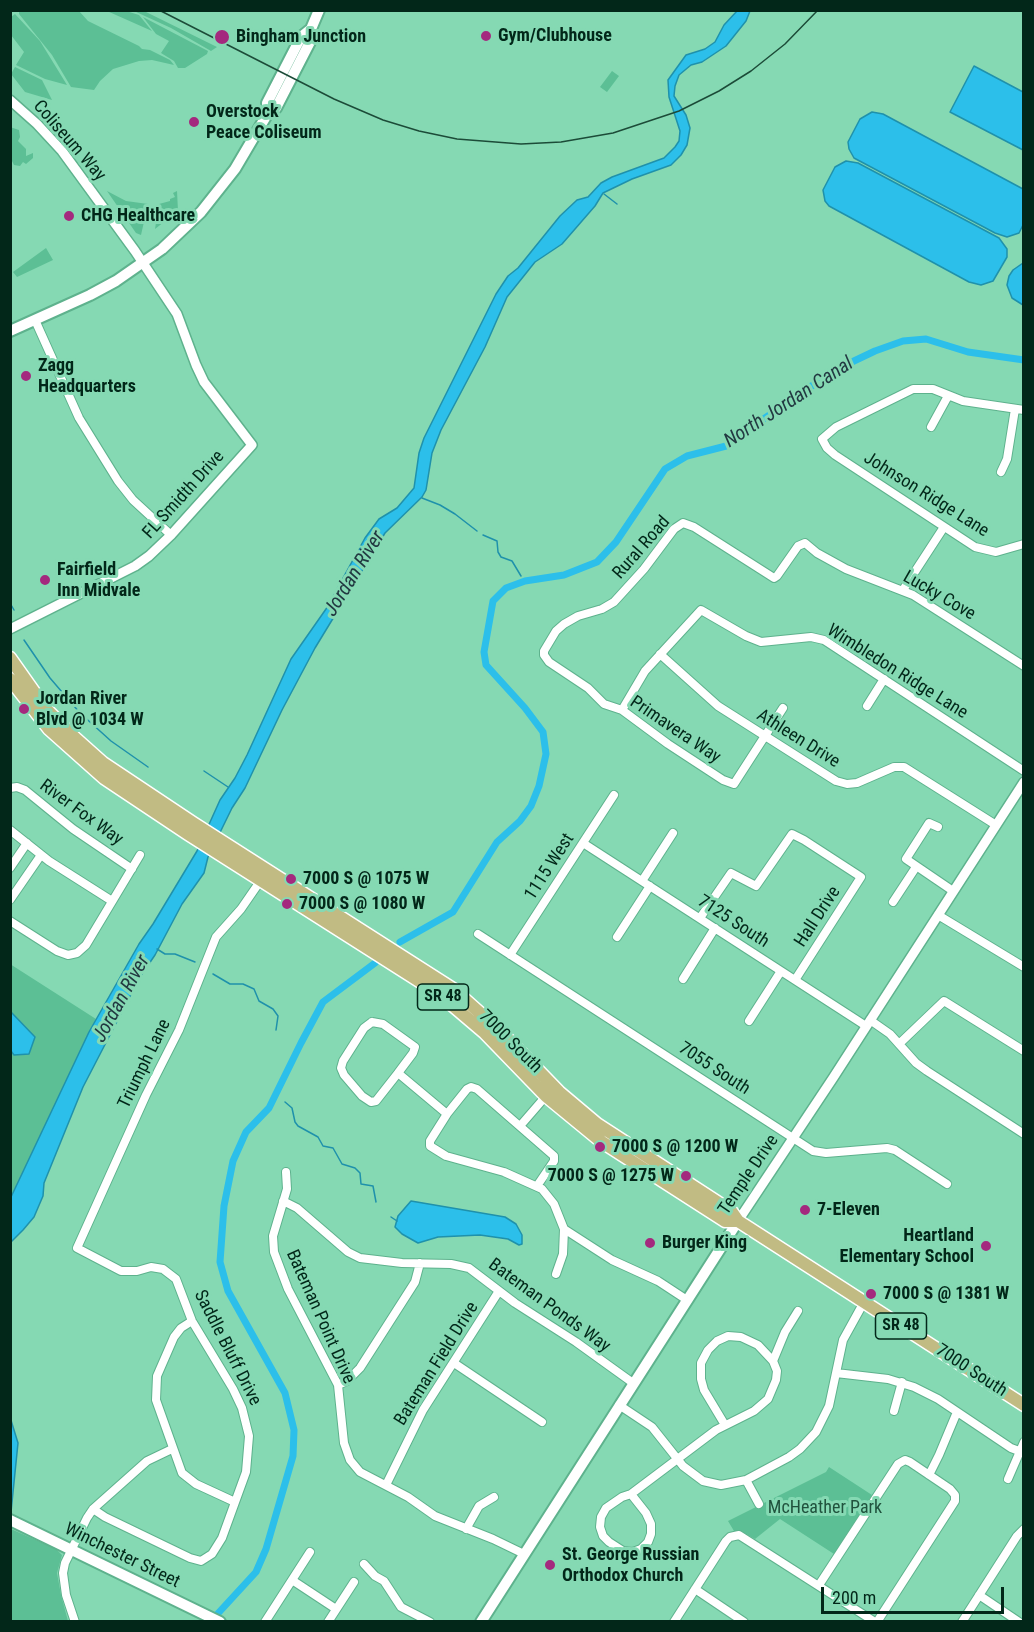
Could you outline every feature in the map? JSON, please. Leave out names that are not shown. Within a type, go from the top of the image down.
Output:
[{"type":"main road","points":[[10,331],[98,291],[143,263],[183,230],[211,201],[242,160],[268,113],[267,104],[301,37],[311,29],[320,10]]},
{"type":"main road","name":"SR 48","points":[[10,658],[46,709],[84,747],[191,829]]},
{"type":"main road","name":"SR 48","points":[[10,679],[49,729],[79,757],[116,787],[191,829]]},
{"type":"main road","name":"7000 South","points":[[191,829],[453,989],[499,1030],[559,1092],[597,1124],[731,1211],[738,1221],[1023,1405]]},
{"type":"main road","name":"7000 South","points":[[228,852],[261,880],[438,993],[485,1033],[546,1096],[616,1152],[723,1220],[738,1221]]},
{"type":"main road","name":"Temple Drive","points":[[481,1622],[738,1221]]},
{"type":"main road","name":"Winchester Street","points":[[12,1521],[220,1622]]},
{"type":"street","name":"Coliseum Way","points":[[10,100],[62,151],[143,263],[177,314],[204,382],[252,445]]},
{"type":"street","points":[[35,320],[79,418],[118,481],[133,500],[171,535]]},
{"type":"street","name":"Johnson Ridge Lane","points":[[948,396],[933,390],[913,389],[836,427],[822,439],[826,448],[835,455],[975,547],[986,551],[1004,551],[1023,544]]},
{"type":"street","points":[[932,427],[948,396],[963,401],[1019,410],[1007,459],[1001,472]]},
{"type":"street","name":"FL Smidth Drive","points":[[10,629],[135,566],[156,551],[252,445]]},
{"type":"street","name":"Rural Road","points":[[544,655],[545,647],[556,631],[572,619],[602,609],[614,602],[644,569],[674,529],[683,523],[694,527],[774,578],[798,546],[805,543]]},
{"type":"street","points":[[903,590],[944,527]]},
{"type":"street","name":"Lucky Cove","points":[[805,543],[817,553],[846,569],[903,590],[1023,666]]},
{"type":"street","name":"Wimbledon Ridge Lane","points":[[622,710],[640,678],[701,610],[761,642],[811,637],[824,640],[1023,771]]},
{"type":"street","name":"Athleen Drive","points":[[660,654],[710,700],[826,776],[841,783],[857,783],[894,767],[904,767],[996,825]]},
{"type":"street","name":"Primavera Way","points":[[544,655],[549,662],[588,688],[604,704],[622,710],[723,780],[734,784],[765,736]]},
{"type":"street","points":[[867,706],[884,679]]},
{"type":"street","points":[[765,736],[783,708]]},
{"type":"street","name":"Temple Drive","points":[[738,1221],[1023,782]]},
{"type":"street","name":"River Fox Way","points":[[10,788],[17,787],[25,790],[73,829],[132,869]]},
{"type":"street","name":"1115 West","points":[[510,955],[614,795]]},
{"type":"street","points":[[938,827],[929,823],[906,860],[953,891]]},
{"type":"street","points":[[10,830],[41,855],[112,901]]},
{"type":"street","points":[[642,881],[673,833]]},
{"type":"street","name":"Hall Drive","points":[[700,918],[731,873],[756,886],[792,834],[804,840],[861,878],[795,980]]},
{"type":"street","points":[[10,868],[27,843]]},
{"type":"street","name":"7125 South","points":[[583,843],[795,980],[890,1034],[908,1055],[927,1071],[1023,1134]]},
{"type":"street","points":[[10,900],[41,855]]},
{"type":"street","points":[[10,921],[52,948],[71,955],[80,952],[140,855]]},
{"type":"street","points":[[893,902],[916,867]]},
{"type":"street","name":"Triumph Lane","points":[[174,1277],[163,1269],[151,1267],[137,1271],[121,1271],[77,1248],[146,1095],[179,1030],[216,937],[241,909],[261,880]]},
{"type":"street","points":[[617,937],[650,886]]},
{"type":"street","points":[[938,915],[1023,967]]},
{"type":"street","points":[[683,979],[715,928]]},
{"type":"street","name":"7055 South","points":[[478,934],[813,1150],[820,1152],[887,1148],[895,1150],[947,1184]]},
{"type":"street","points":[[749,1021],[781,971]]},
{"type":"street","points":[[899,1044],[944,1001],[1023,1051]]},
{"type":"street","points":[[372,1022],[383,1024],[415,1047],[398,1073],[376,1101],[371,1102],[362,1096],[344,1075],[341,1068],[343,1061],[364,1028],[372,1022]]},
{"type":"street","points":[[398,1073],[447,1114]]},
{"type":"street","points":[[537,1186],[555,1157],[477,1089],[471,1087],[466,1090],[447,1114],[430,1141],[430,1146],[446,1156],[504,1172],[537,1186],[554,1204],[564,1229],[563,1254],[556,1274]]},
{"type":"street","points":[[520,1126],[546,1096]]},
{"type":"street","name":"Bateman Point Drive","points":[[286,1172],[287,1189],[273,1236],[273,1246],[288,1289],[338,1385],[346,1453],[360,1472],[408,1497],[435,1516],[524,1554]]},
{"type":"street","name":"Bateman Ponds Way","points":[[283,1202],[297,1208],[354,1256],[374,1261],[465,1266],[633,1383]]},
{"type":"street","points":[[564,1229],[612,1260],[658,1281],[687,1300]]},
{"type":"street","points":[[338,1385],[347,1381],[360,1368],[415,1282],[420,1263]]},
{"type":"street","name":"Saddle Bluff Drive","points":[[93,1509],[198,1562],[208,1557],[218,1547],[235,1502],[247,1465],[249,1443],[247,1422],[233,1389],[192,1321],[174,1277]]},
{"type":"street","name":"Bateman Field Drive","points":[[386,1485],[423,1410],[499,1291]]},
{"type":"street","points":[[619,1405],[652,1427],[693,1475],[712,1484],[728,1485],[746,1480],[789,1457],[810,1439],[820,1425],[829,1406],[843,1341],[864,1302]]},
{"type":"street","points":[[773,1361],[785,1332],[798,1311]]},
{"type":"street","points":[[192,1321],[176,1334],[156,1382],[156,1400],[179,1468],[186,1477],[235,1502]]},
{"type":"street","points":[[631,1494],[646,1513],[651,1524],[648,1542],[641,1549],[633,1552],[623,1551],[603,1536],[600,1527],[601,1517],[606,1508],[631,1494],[724,1425],[754,1411],[768,1399],[776,1380],[777,1371],[773,1361],[758,1345],[741,1337],[729,1336],[717,1341],[708,1350],[702,1363],[701,1379],[709,1401],[724,1425]]},
{"type":"street","points":[[453,1363],[542,1422]]},
{"type":"street","points":[[836,1373],[902,1382],[926,1393],[1019,1451]]},
{"type":"street","points":[[894,1411],[902,1382]]},
{"type":"street","points":[[929,1475],[957,1412]]},
{"type":"street","points":[[1008,1479],[1023,1442]]},
{"type":"street","points":[[75,1622],[66,1595],[63,1573],[71,1550],[93,1509],[149,1459],[172,1449]]},
{"type":"street","points":[[674,1622],[730,1537],[739,1535],[876,1622],[954,1504],[955,1495],[950,1489],[905,1460],[898,1464],[819,1585]]},
{"type":"street","points":[[746,1480],[759,1504]]},
{"type":"street","points":[[466,1528],[479,1506],[494,1497]]},
{"type":"street","points":[[962,1622],[1020,1538],[1023,1529]]},
{"type":"street","points":[[265,1622],[310,1552]]},
{"type":"street","points":[[364,1564],[384,1581],[401,1607],[430,1622]]},
{"type":"street","points":[[292,1580],[336,1609]]},
{"type":"street","points":[[328,1622],[354,1582]]},
{"type":"street","points":[[695,1589],[744,1622]]},
{"type":"street","points":[[979,1595],[1019,1622]]},
{"type":"green space","points":[[19,11],[79,11],[88,21],[142,49],[150,50],[170,60],[174,65],[152,60],[139,61],[113,69],[94,90],[71,87],[52,55],[19,14]]},
{"type":"green space","points":[[107,11],[126,11],[139,15],[152,31]]},
{"type":"green space","points":[[134,11],[144,11],[217,47],[211,51],[171,28]]},
{"type":"green space","points":[[15,14],[40,41],[67,85],[45,79],[16,65],[24,52],[11,35],[11,17]]},
{"type":"green space","points":[[143,17],[208,51],[207,54],[185,68],[178,68],[174,61],[161,53],[169,41],[156,34]]},
{"type":"green space","points":[[15,67],[42,80],[52,100],[25,92],[11,74]]},
{"type":"green space","points":[[612,71],[619,76],[607,92],[600,87]]},
{"type":"green space","points":[[10,127],[19,130],[18,141],[26,149],[26,156],[33,153],[33,158],[26,164],[23,162],[20,166],[14,165],[12,161]]},
{"type":"green space","points":[[107,191],[126,201],[148,204],[141,235],[136,233]]},
{"type":"green space","points":[[177,191],[178,211],[155,229],[159,204],[170,201],[175,197],[173,193]]},
{"type":"green space","points":[[46,248],[53,260],[17,277],[13,272]]},
{"type":"green space","points":[[10,964],[96,1019],[11,1197],[10,1197]]},
{"type":"green space","name":"McHeather Park","points":[[829,1467],[872,1495],[834,1554],[780,1519],[755,1539],[741,1531],[734,1531],[728,1521],[826,1472]]},
{"type":"green space","points":[[11,1529],[56,1549],[62,1555],[57,1573],[68,1621],[11,1621]]},
{"type":"water","name":"Jordan River","points":[[737,11],[750,11],[746,21],[726,46],[702,62],[691,65],[679,75],[674,96],[686,115],[690,128],[687,145],[681,155],[671,165],[632,179],[603,193],[595,206],[562,244],[535,262],[507,297],[485,347],[441,430],[432,453],[426,490],[422,497],[385,533],[315,648],[245,788],[232,808],[208,857],[204,873],[182,904],[155,955],[140,977],[83,1087],[44,1183],[43,1196],[34,1217],[11,1242],[11,1197],[89,1032],[139,944],[197,851],[220,800],[247,755],[291,659],[326,609],[365,538],[379,519],[397,508],[414,488],[419,453],[424,438],[496,294],[508,276],[518,268],[560,216],[577,200],[588,197],[601,183],[612,177],[664,158],[675,147],[679,141],[680,131],[669,97],[668,80],[686,55],[705,49],[715,42],[724,25]]},
{"type":"water","points":[[974,66],[1023,92],[1023,150],[950,112]]},
{"type":"water","points":[[872,112],[883,114],[1023,189],[1023,225],[1019,233],[1007,237],[995,233],[854,158],[848,142],[860,119]]},
{"type":"water","points":[[846,161],[858,163],[999,238],[1007,249],[1007,257],[993,281],[981,285],[969,282],[829,206],[825,201],[823,190],[835,167]]},
{"type":"water","points":[[1023,263],[1023,305],[1012,298],[1007,285],[1013,270]]},
{"type":"water","points":[[11,1012],[35,1037],[29,1054],[14,1055],[11,1051]]},
{"type":"water","points":[[411,1201],[505,1217],[516,1224],[522,1235],[522,1244],[519,1245],[508,1239],[480,1235],[438,1237],[418,1243],[395,1227],[398,1216]]},
{"type":"water","points":[[10,1417],[18,1443],[11,1512],[10,1512]]},
{"type":"waterway","points":[[604,194],[617,204]]},
{"type":"waterway","name":"North Jordan Canal","points":[[400,942],[453,912],[497,842],[520,821],[531,806],[539,786],[546,754],[543,732],[525,708],[486,665],[484,652],[493,601],[506,588],[525,581],[564,575],[597,562],[616,542],[665,469],[687,456],[730,445],[752,427],[835,370],[875,351],[903,341],[926,339],[968,352],[1024,360]]},
{"type":"waterway","points":[[422,498],[440,505],[477,531]]},
{"type":"waterway","points":[[483,535],[497,541],[501,557],[512,561],[521,576]]},
{"type":"waterway","points":[[10,603],[14,610]]},
{"type":"waterway","points":[[24,640],[50,678],[80,713],[111,741],[148,767]]},
{"type":"waterway","points":[[204,771],[228,787]]},
{"type":"waterway","points":[[157,949],[165,954],[175,954],[195,962]]},
{"type":"waterway","name":"North Jordan Canal","points":[[211,1621],[256,1572],[266,1549],[293,1456],[294,1430],[285,1393],[228,1291],[220,1262],[224,1206],[233,1161],[246,1132],[269,1108],[323,1002],[375,963]]},
{"type":"waterway","points":[[213,974],[230,984],[243,984],[254,989],[259,1001],[273,1009],[278,1016],[276,1030]]},
{"type":"waterway","points":[[285,1102],[292,1108],[298,1126],[318,1137],[323,1146],[333,1148],[342,1164],[355,1168],[360,1173],[361,1184],[373,1186],[376,1202]]},
{"type":"waterway","points":[[391,1217],[397,1221]]},
{"type":"tram line","points":[[159,10],[334,99],[383,120],[457,139],[521,144],[561,142],[613,133],[679,111],[719,91],[751,71],[785,44],[818,10]]},
{"type":"place","name":"Gym/Clubhouse","points":[[486,36]]},
{"type":"place","name":"Bingham Junction","points":[[222,37]]},
{"type":"place","name":"Overstock Peace Coliseum","points":[[194,122]]},
{"type":"place","name":"CHG Healthcare","points":[[69,216]]},
{"type":"place","name":"Zagg Headquarters","points":[[26,376]]},
{"type":"place","name":"Fairfield Inn Midvale","points":[[45,580]]},
{"type":"place","name":"Jordan River Blvd @ 1034 W","points":[[24,709]]},
{"type":"place","name":"7000 S @ 1075 W","points":[[291,879]]},
{"type":"place","name":"7000 S @ 1080 W","points":[[287,904]]},
{"type":"place","name":"7000 S @ 1200 W","points":[[600,1147]]},
{"type":"place","name":"7000 S @ 1275 W","points":[[686,1176]]},
{"type":"place","name":"7-Eleven","points":[[805,1210]]},
{"type":"place","name":"Burger King","points":[[650,1243]]},
{"type":"place","name":"Heartland Elementary School","points":[[986,1246]]},
{"type":"place","name":"7000 S @ 1381 W","points":[[871,1294]]},
{"type":"place","name":"St. George Russian Orthodox Church","points":[[550,1565]]}]
